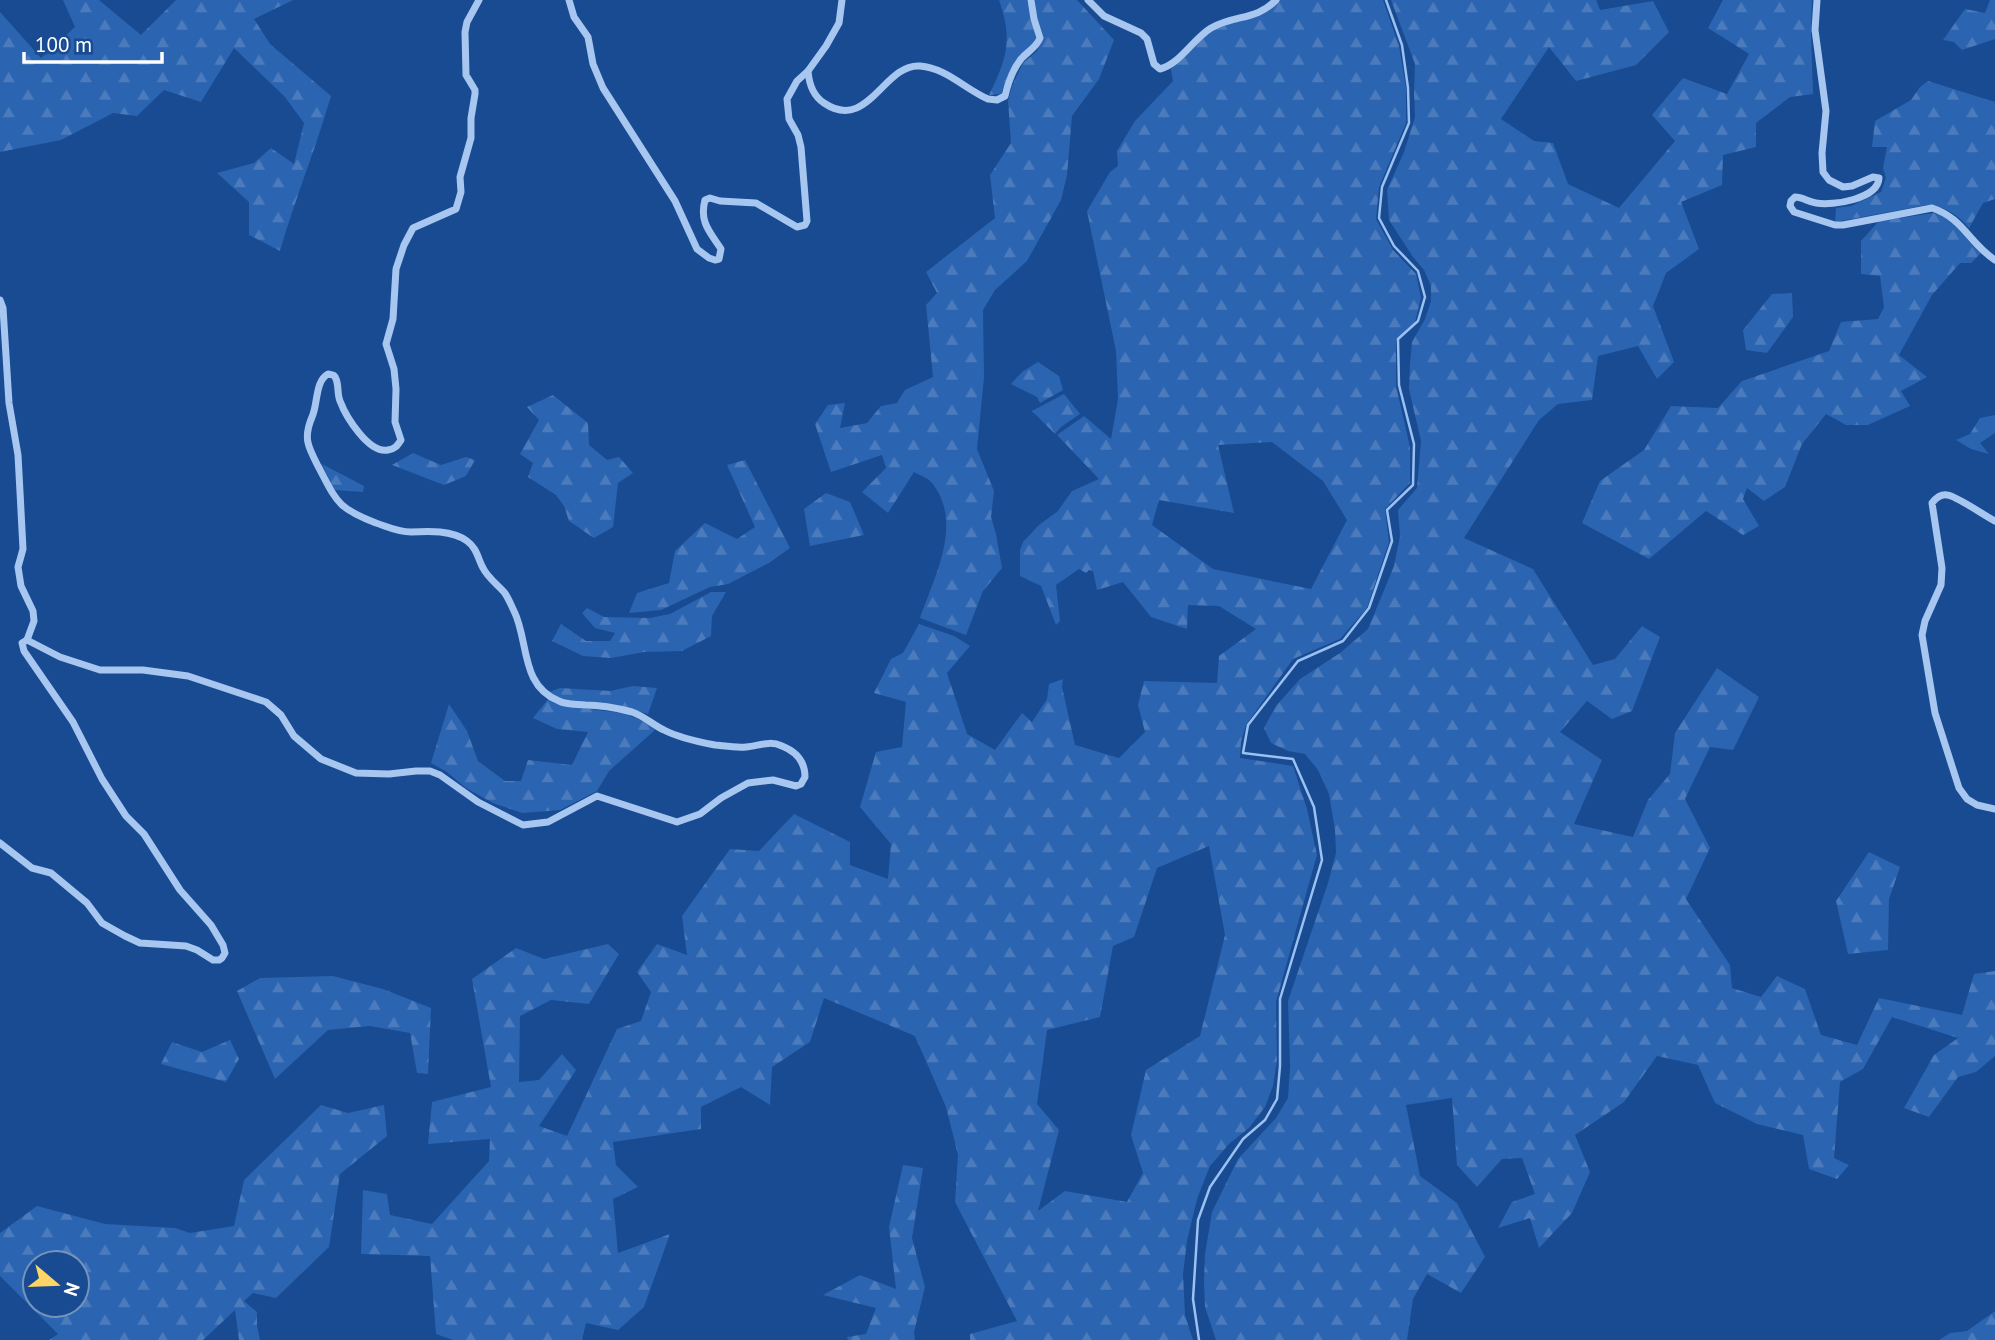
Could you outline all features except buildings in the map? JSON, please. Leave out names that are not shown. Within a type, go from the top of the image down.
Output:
[{"type":"street","points":[[27,639],[45,650],[100,670],[143,670],[188,676],[266,702],[281,715],[294,736],[321,759],[356,773],[430,771],[478,802],[523,825],[548,822],[597,796],[677,822],[699,814],[748,783],[773,780],[796,786],[802,784],[805,777],[802,760],[783,746],[772,743],[735,747],[695,740],[664,731],[630,712],[598,706],[572,705],[558,701],[546,693],[532,677],[525,654],[523,634],[515,612],[504,593],[484,570],[477,552],[469,542],[454,535],[399,531],[350,512],[337,501],[307,444],[320,384],[328,374],[333,374],[336,378],[340,401],[350,420],[374,448],[391,450],[401,440],[395,422],[397,388],[386,344],[395,302],[394,280],[404,245],[413,228],[456,209],[458,204],[461,192],[460,177],[471,138],[475,100],[475,90],[466,75],[465,32],[478,0]]},
{"type":"street","points":[[569,0],[575,17],[588,37],[593,64],[603,88],[669,191],[683,216],[696,249],[715,260],[719,259],[721,249],[709,235],[704,212],[705,200],[710,198],[756,203],[797,227],[805,225],[807,221],[801,147],[789,119],[787,99],[797,81],[826,46],[839,23],[842,0]]},
{"type":"street","points":[[808,71],[808,80],[819,100],[841,111],[855,110],[895,77],[919,66],[941,71],[977,94],[997,100],[1004,96],[1015,67],[1040,38],[1031,0]]},
{"type":"street","points":[[1088,0],[1104,16],[1141,33],[1147,39],[1154,64],[1160,69],[1175,61],[1207,30],[1224,20],[1257,15],[1276,0]]},
{"type":"street","points":[[1817,0],[1815,30],[1826,111],[1823,172],[1829,180],[1843,187],[1873,177],[1879,178],[1880,183],[1872,191],[1849,202],[1837,204],[1814,203],[1800,196],[1795,197],[1790,206],[1794,212],[1835,225],[1933,208],[1956,220],[1973,242],[1995,260]]},
{"type":"street","points":[[0,300],[4,308],[9,403],[18,455],[23,549],[18,567],[21,586],[33,611],[34,621],[27,639],[22,643],[24,651],[73,722],[102,779],[126,816],[154,847],[169,875],[211,925],[225,953],[219,960],[212,960],[186,946],[140,943],[125,936],[102,923],[87,903],[51,873],[32,867],[0,843]]},
{"type":"street","points":[[1995,521],[1947,494],[1937,497],[1932,503],[1942,568],[1941,585],[1925,621],[1923,635],[1935,713],[1959,788],[1977,805],[1995,808]]},
{"type":"green space","points":[[63,0],[99,0],[141,35],[176,0],[293,0],[254,19],[270,44],[331,96],[280,251],[249,235],[249,202],[217,173],[254,163],[271,148],[294,164],[304,123],[285,97],[234,48],[201,102],[164,90],[137,116],[113,113],[61,140],[0,152],[0,12],[41,58],[75,27]]},
{"type":"green space","points":[[999,0],[1027,0],[1036,39],[1010,70],[1001,94],[989,95],[1006,49],[1006,27]]},
{"type":"green space","points":[[1035,0],[1077,0],[1114,40],[1099,79],[1072,116],[1067,175],[1061,200],[1027,261],[995,290],[983,310],[984,377],[977,449],[994,491],[991,517],[1002,568],[983,591],[966,635],[920,618],[938,568],[946,533],[946,515],[932,483],[914,472],[888,513],[862,492],[886,468],[882,455],[831,472],[815,424],[828,405],[845,403],[840,428],[867,423],[881,406],[897,403],[905,390],[933,377],[926,305],[937,293],[926,272],[995,218],[990,175],[1011,143],[1008,101],[1023,63],[1037,51],[1043,36],[1036,15]]},
{"type":"green space","points":[[1279,0],[1383,0],[1399,46],[1406,88],[1406,123],[1379,187],[1376,219],[1393,250],[1416,274],[1421,298],[1415,322],[1396,341],[1396,386],[1410,447],[1410,483],[1385,509],[1389,542],[1367,608],[1340,639],[1293,659],[1246,725],[1241,742],[1240,758],[1293,766],[1307,809],[1317,855],[1276,1002],[1277,1060],[1273,1086],[1265,1107],[1249,1128],[1229,1144],[1210,1166],[1197,1199],[1187,1241],[1183,1274],[1185,1315],[1193,1340],[970,1340],[970,1334],[1017,1321],[955,1202],[958,1155],[946,1107],[915,1036],[824,998],[810,1042],[772,1067],[770,1105],[741,1087],[701,1107],[701,1129],[613,1142],[616,1165],[638,1187],[613,1199],[618,1253],[670,1234],[644,1307],[618,1330],[586,1323],[582,1340],[453,1340],[436,1334],[430,1256],[361,1254],[363,1190],[387,1194],[390,1215],[432,1224],[489,1161],[490,1139],[428,1144],[432,1102],[491,1087],[472,979],[516,948],[544,959],[608,944],[619,954],[589,1004],[551,1000],[520,1016],[519,1082],[539,1080],[562,1054],[576,1070],[539,1126],[567,1136],[617,1029],[641,1021],[651,992],[637,972],[657,944],[687,955],[682,916],[730,849],[759,851],[794,814],[850,842],[850,865],[888,879],[891,844],[860,807],[876,752],[902,747],[906,702],[874,693],[891,659],[903,653],[919,624],[954,636],[970,646],[947,673],[967,734],[995,750],[1022,713],[1032,722],[1047,699],[1049,684],[1063,679],[1062,687],[1075,745],[1119,758],[1145,732],[1138,705],[1144,681],[1217,683],[1219,656],[1256,629],[1219,606],[1188,605],[1187,629],[1151,617],[1123,582],[1097,590],[1093,571],[1086,573],[1079,569],[1056,585],[1060,621],[1056,625],[1041,586],[1020,576],[1020,550],[1023,542],[1039,525],[1058,511],[1072,491],[1099,479],[1057,435],[1084,416],[1111,439],[1118,399],[1116,351],[1087,211],[1110,172],[1118,166],[1117,151],[1135,121],[1173,81],[1171,69],[1210,31],[1235,20],[1254,18]],"holes":[[[1272,442],[1323,481],[1347,520],[1311,589],[1213,569],[1152,525],[1159,500],[1234,513],[1218,445]],[[1209,846],[1225,935],[1200,1036],[1146,1070],[1131,1135],[1143,1173],[1127,1202],[1065,1191],[1038,1211],[1059,1130],[1037,1104],[1047,1030],[1100,1017],[1113,946],[1134,937],[1157,868]]]},
{"type":"green space","points":[[1391,0],[1596,0],[1600,10],[1653,1],[1669,32],[1636,65],[1576,81],[1549,47],[1501,119],[1534,141],[1553,143],[1568,184],[1619,208],[1675,141],[1652,115],[1683,78],[1727,94],[1749,54],[1708,28],[1723,0],[1812,0],[1813,94],[1790,97],[1756,123],[1756,147],[1723,155],[1722,185],[1681,202],[1699,249],[1666,273],[1653,306],[1674,362],[1657,379],[1638,346],[1598,356],[1592,400],[1558,404],[1539,420],[1464,538],[1533,569],[1593,665],[1615,659],[1642,626],[1660,637],[1632,711],[1612,719],[1587,701],[1560,732],[1602,760],[1574,824],[1633,837],[1648,800],[1670,774],[1675,733],[1717,668],[1759,697],[1733,750],[1710,747],[1685,799],[1710,848],[1686,899],[1730,965],[1732,988],[1761,997],[1777,976],[1805,989],[1821,1035],[1857,1045],[1879,998],[1962,1015],[1974,974],[1995,971],[1995,1056],[1976,1072],[1958,1077],[1929,1117],[1904,1108],[1934,1055],[1958,1038],[1892,1017],[1863,1069],[1840,1082],[1834,1158],[1849,1165],[1837,1179],[1809,1169],[1803,1135],[1757,1124],[1715,1103],[1698,1065],[1657,1056],[1624,1102],[1575,1135],[1590,1172],[1572,1213],[1539,1248],[1530,1218],[1498,1228],[1512,1202],[1535,1194],[1522,1158],[1502,1159],[1477,1187],[1457,1165],[1452,1098],[1406,1105],[1420,1176],[1457,1203],[1485,1257],[1461,1293],[1427,1274],[1413,1299],[1407,1340],[1216,1340],[1205,1307],[1204,1281],[1205,1254],[1212,1212],[1238,1159],[1276,1118],[1288,1098],[1288,1001],[1336,853],[1329,794],[1318,770],[1305,754],[1288,751],[1271,743],[1264,728],[1276,706],[1300,679],[1340,653],[1368,629],[1394,566],[1400,536],[1398,510],[1417,488],[1421,441],[1409,389],[1410,364],[1412,342],[1425,319],[1431,301],[1431,286],[1424,270],[1389,220],[1387,190],[1404,152],[1415,117],[1415,64]]},
{"type":"green space","points":[[1990,0],[1995,0],[1995,39],[1962,50],[1954,42],[1943,40],[1965,9],[1985,13]]},
{"type":"green space","points":[[1928,81],[1995,102],[1995,199],[1983,203],[1969,228],[1951,212],[1927,205],[1835,222],[1836,208],[1851,206],[1881,192],[1886,178],[1883,168],[1887,147],[1872,147],[1875,121],[1911,100]]},
{"type":"green space","points":[[1934,213],[1949,220],[1981,253],[1971,263],[1960,263],[1932,295],[1899,355],[1927,377],[1901,391],[1910,406],[1868,425],[1846,425],[1826,414],[1802,444],[1785,487],[1764,501],[1747,488],[1743,499],[1759,526],[1743,535],[1706,511],[1649,559],[1582,523],[1600,481],[1644,450],[1671,406],[1718,408],[1742,381],[1829,351],[1841,322],[1878,319],[1884,307],[1880,276],[1861,274],[1861,241],[1879,221]]},
{"type":"green space","points":[[1792,293],[1793,317],[1767,353],[1746,350],[1743,330],[1772,294]]},
{"type":"green space","points":[[1038,362],[1059,376],[1063,390],[1040,403],[1037,397],[1011,384],[1022,372]]},
{"type":"green space","points":[[1064,394],[1080,414],[1055,434],[1032,411]]},
{"type":"green space","points":[[553,395],[588,423],[589,445],[607,460],[619,457],[633,473],[618,483],[613,527],[594,538],[569,521],[564,506],[556,495],[528,477],[533,463],[520,454],[539,420],[527,407]]},
{"type":"green space","points":[[1995,415],[1995,433],[1980,443],[1989,454],[1971,449],[1956,440],[1970,434],[1980,418]]},
{"type":"green space","points":[[413,453],[441,465],[466,457],[475,460],[466,476],[444,485],[392,465]]},
{"type":"green space","points":[[745,460],[790,548],[769,563],[728,584],[710,587],[661,610],[629,613],[637,593],[669,583],[675,551],[705,523],[737,539],[755,527],[727,465]]},
{"type":"green space","points":[[322,464],[364,486],[363,492],[334,490]]},
{"type":"green space","points":[[826,493],[850,502],[864,535],[810,546],[804,509]]},
{"type":"green space","points":[[711,592],[726,592],[712,616],[711,636],[682,651],[644,652],[611,658],[583,656],[552,641],[561,624],[586,641],[610,641],[615,633],[595,628],[582,613],[587,608],[604,617],[650,618],[670,614]]},
{"type":"green space","points":[[633,686],[657,688],[648,714],[615,705],[573,701],[549,692],[560,688],[610,691]]},
{"type":"green space","points":[[549,698],[562,704],[630,716],[655,730],[609,771],[597,791],[560,810],[522,813],[493,803],[431,763],[449,704],[467,731],[478,761],[505,781],[521,781],[528,760],[572,765],[588,732],[557,729],[533,718]]},
{"type":"green space","points":[[1869,852],[1900,867],[1889,899],[1888,950],[1848,954],[1836,901]]},
{"type":"green space","points":[[333,976],[383,989],[431,1008],[428,1074],[417,1073],[410,1033],[370,1026],[328,1030],[275,1079],[237,991],[260,978]]},
{"type":"green space","points":[[230,1040],[239,1059],[226,1082],[161,1064],[172,1042],[202,1052]]},
{"type":"green space","points":[[321,1105],[348,1113],[384,1105],[387,1136],[340,1174],[329,1247],[276,1298],[253,1293],[244,1301],[257,1312],[260,1340],[239,1340],[235,1310],[203,1340],[49,1340],[58,1334],[43,1319],[91,1319],[91,1249],[21,1249],[21,1297],[0,1276],[0,1233],[37,1206],[105,1224],[175,1228],[190,1233],[234,1226],[244,1180]]},
{"type":"green space","points":[[903,1165],[923,1168],[912,1238],[925,1287],[914,1332],[915,1340],[848,1340],[847,1337],[866,1334],[876,1308],[823,1295],[860,1275],[896,1289],[889,1227]]},
{"type":"green space","points":[[1995,1311],[1995,1340],[1939,1340],[1950,1333],[1967,1331]]},
{"type":"waterway","points":[[1199,1340],[1193,1299],[1198,1220],[1210,1187],[1243,1139],[1265,1120],[1277,1099],[1280,999],[1322,860],[1314,807],[1293,759],[1243,753],[1248,725],[1298,661],[1343,641],[1369,608],[1392,541],[1387,510],[1413,485],[1414,444],[1399,385],[1398,339],[1418,321],[1425,297],[1418,271],[1394,246],[1379,218],[1382,187],[1409,123],[1408,88],[1402,45],[1386,0]]}]
